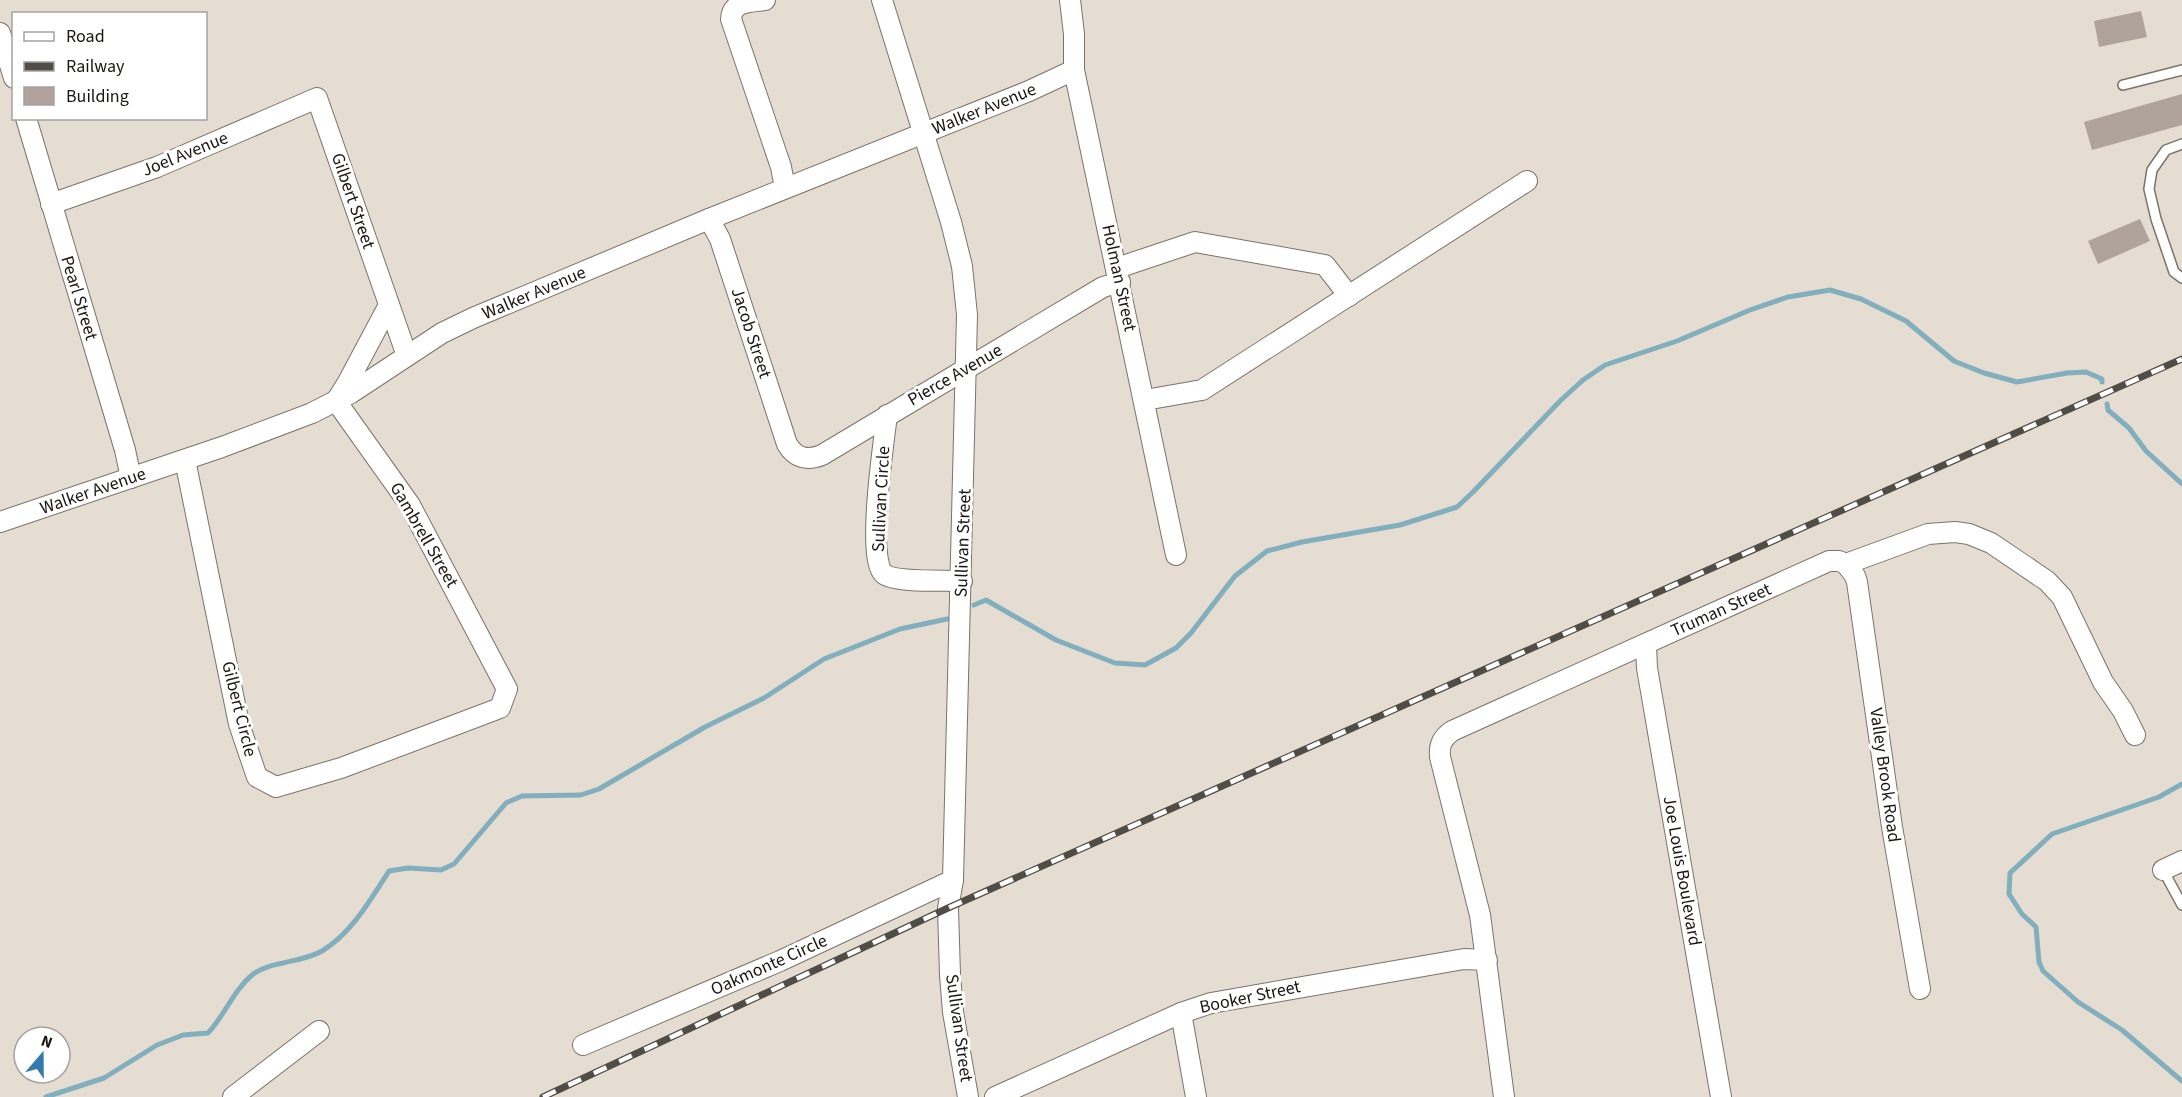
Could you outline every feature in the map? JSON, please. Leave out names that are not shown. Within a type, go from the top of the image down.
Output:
[{"type":"street","points":[[765,0],[743,3],[735,7],[731,19],[781,167],[785,188]]},
{"type":"street","name":"Sullivan Street","points":[[882,0],[951,222],[962,266],[968,315],[953,880],[948,908],[953,1012],[968,1097]]},
{"type":"street","name":"Holman Street","points":[[1070,0],[1074,34],[1074,70],[1176,555]]},
{"type":"street","points":[[0,33],[12,72]]},
{"type":"street","name":"Walker Avenue","points":[[0,522],[185,460],[312,413],[336,401],[442,333],[473,318],[785,188],[925,134],[1074,70]]},
{"type":"street","name":"Joel Avenue","points":[[51,204],[157,166],[317,98]]},
{"type":"street","name":"Gilbert Street","points":[[317,98],[407,356]]},
{"type":"street","name":"Pearl Street","points":[[27,120],[125,450],[131,478]]},
{"type":"street","points":[[1144,400],[1202,390],[1527,181]]},
{"type":"street","name":"Jacob Street","points":[[709,219],[720,239],[790,449]]},
{"type":"street","name":"Pierce Avenue","points":[[790,449],[803,458],[813,458],[1103,287],[1118,275],[1196,242],[1325,265],[1349,296]]},
{"type":"street","points":[[336,401],[389,305]]},
{"type":"street","name":"Gambrell Street","points":[[336,401],[410,505],[500,676]]},
{"type":"street","name":"Sullivan Circle","points":[[887,415],[877,499],[876,549],[879,567],[884,574],[891,577],[962,582]]},
{"type":"street","name":"Gilbert Circle","points":[[185,460],[239,724],[257,777],[276,786],[330,771],[500,708],[507,689],[500,676]]},
{"type":"street","name":"Truman Street","points":[[1486,960],[1480,915],[1440,757],[1441,742],[1446,735],[1829,561],[1839,561],[1845,564],[1928,534],[1955,532],[1969,534],[1990,543],[2047,581],[2062,597],[2103,682],[2123,711],[2135,735]]},
{"type":"street","name":"Valley Brook Road","points":[[1845,564],[1857,582],[1892,827],[1920,989]]},
{"type":"street","name":"Joe Louis Boulevard","points":[[1646,646],[1649,679],[1721,1097]]},
{"type":"street","points":[[2163,870],[2182,861]]},
{"type":"street","name":"Oakmonte Circle","points":[[583,1045],[780,961],[953,880]]},
{"type":"street","name":"Booker Street","points":[[995,1097],[1181,1013],[1210,1003],[1464,959],[1486,960]]},
{"type":"street","points":[[1486,960],[1504,1097]]},
{"type":"street","points":[[1181,1013],[1196,1097]]},
{"type":"street","points":[[232,1097],[319,1031]]},
{"type":"lane","points":[[2122,85],[2182,70]]},
{"type":"lane","points":[[2182,144],[2166,150],[2152,170],[2149,189],[2156,219],[2174,272],[2182,278]]},
{"type":"lane","points":[[2163,870],[2182,905]]},
{"type":"building","points":[[2141,11],[2147,37],[2099,47],[2094,21]]},
{"type":"building","points":[[2182,94],[2182,125],[2092,150],[2084,122]]},
{"type":"building","points":[[2140,219],[2150,241],[2098,264],[2088,241]]},
{"type":"waterway","points":[[974,605],[986,600],[1056,640],[1115,663],[1145,665],[1176,648],[1191,633],[1235,576],[1267,551],[1302,542],[1400,525],[1457,507],[1561,400],[1583,380],[1605,365],[1677,341],[1750,310],[1788,297],[1830,290],[1861,299],[1906,321],[1954,361],[1984,373],[2017,382],[2086,372],[2102,379],[2102,382]]},
{"type":"waterway","points":[[2107,404],[2108,410],[2129,428],[2146,451],[2182,484]]},
{"type":"waterway","points":[[46,1097],[104,1078],[157,1045],[183,1035],[208,1033],[245,981],[252,975],[267,967],[314,955],[332,944],[360,915],[389,871],[408,868],[441,870],[454,864],[506,803],[522,796],[581,795],[599,789],[705,727],[764,698],[824,659],[900,629],[947,619]]},
{"type":"waterway","points":[[2182,784],[2159,797],[2052,834],[2010,873],[2009,894],[2022,914],[2036,927],[2039,962],[2043,971],[2078,1002],[2122,1030],[2182,1081]]},
{"type":"railway","points":[[543,1097],[948,908],[2182,359]]}]
